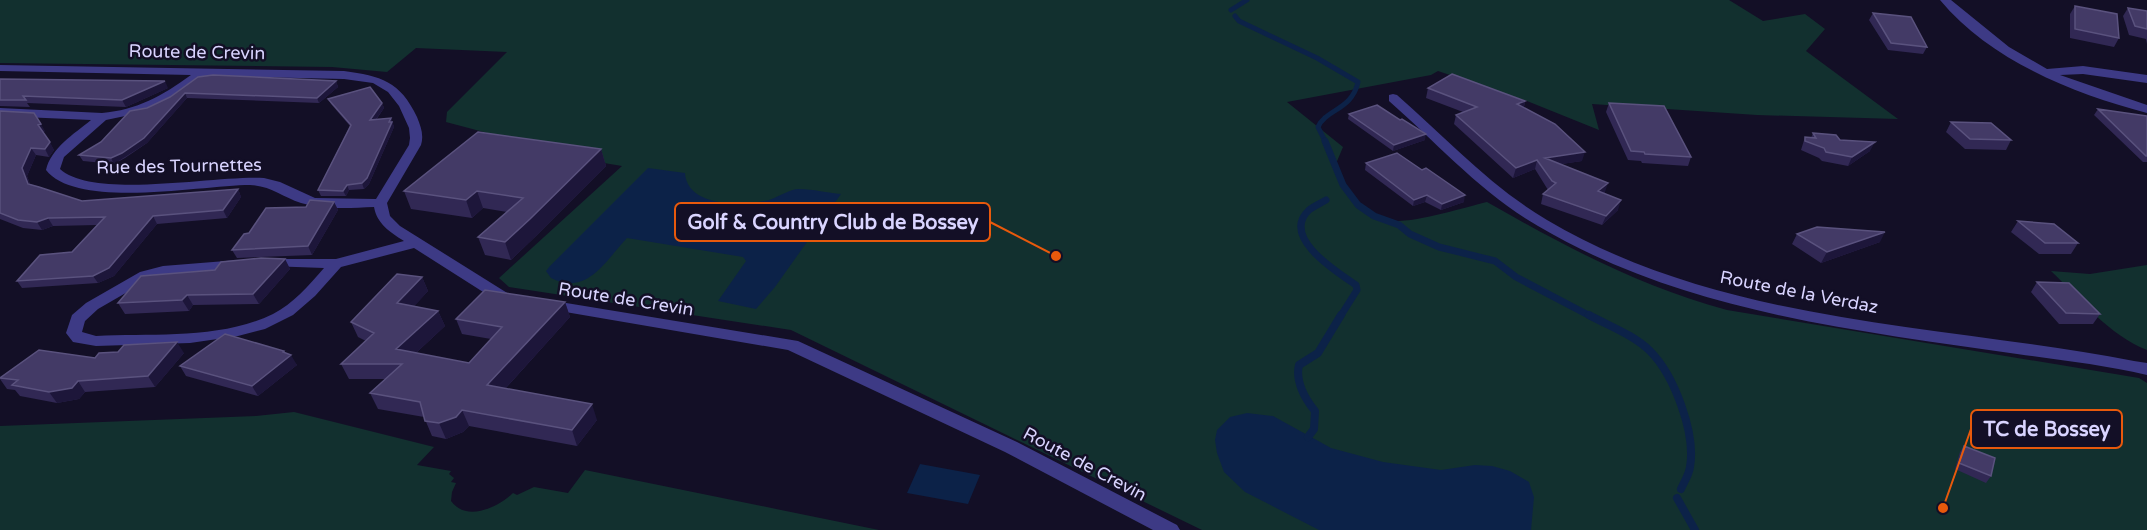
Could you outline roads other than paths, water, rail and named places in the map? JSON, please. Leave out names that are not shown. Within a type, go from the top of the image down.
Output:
[{"type":"street","points":[[1945,0],[2013,55],[2048,73],[2147,109]]},
{"type":"street","name":"Route de Crevin","points":[[0,68],[344,75],[383,82],[396,90],[411,116],[417,140],[380,203],[386,221],[415,243],[496,294],[528,302],[792,345],[1011,447],[1170,530]]},
{"type":"street","points":[[2048,73],[2083,70],[2147,79]]},
{"type":"street","points":[[0,112],[102,117],[126,114],[156,105],[203,72]]},
{"type":"street","name":"Route de la Verdaz","points":[[1394,98],[1500,194],[1525,212],[1560,234],[1668,282],[1732,301],[1788,313],[2147,369]]},
{"type":"street","name":"Rue des Tournettes","points":[[102,117],[59,154],[53,166],[56,176],[70,182],[101,187],[261,182],[279,186],[307,200],[380,203]]},
{"type":"street","points":[[336,264],[299,303],[278,317],[251,327],[199,335],[96,341],[80,338],[74,333],[78,319],[92,306],[145,275],[163,271],[266,262],[336,264],[415,243]]},
{"type":"water","points":[[648,168],[685,173],[688,184],[695,193],[718,202],[758,202],[795,189],[841,194],[775,287],[756,309],[718,301],[746,261],[743,257],[627,238],[595,273],[585,279],[575,283],[564,283],[551,278],[546,271],[550,266]]},
{"type":"water","points":[[1247,413],[1273,416],[1331,448],[1383,462],[1441,470],[1475,465],[1492,466],[1510,471],[1529,482],[1534,497],[1531,530],[1319,530],[1245,492],[1224,472],[1217,453],[1215,440],[1217,430],[1230,417]]},
{"type":"water","points":[[920,464],[980,475],[968,504],[907,493]]},
{"type":"waterway","points":[[1231,10],[1247,0]]},
{"type":"waterway","points":[[1235,16],[1239,21],[1317,58],[1358,82],[1355,91],[1345,104],[1327,116],[1318,127],[1325,141]]},
{"type":"waterway","points":[[1325,141],[1343,185],[1358,205],[1374,216],[1399,225],[1410,234],[1439,247],[1495,261],[1516,277],[1592,317]]},
{"type":"waterway","points":[[1326,200],[1309,210],[1302,220],[1301,231],[1314,253],[1356,285],[1357,290],[1340,317]]},
{"type":"waterway","points":[[1308,437],[1314,429],[1315,411],[1302,390],[1298,377],[1299,365],[1318,353],[1341,315]]},
{"type":"waterway","points":[[1589,315],[1644,345],[1659,361],[1675,389],[1686,422],[1691,453],[1688,476],[1681,489]]},
{"type":"waterway","points":[[1677,498],[1695,530]]},
{"type":"place","name":"Golf & Country Club de Bossey","points":[[1056,256]]},
{"type":"place","name":"TC de Bossey","points":[[1943,508]]}]
